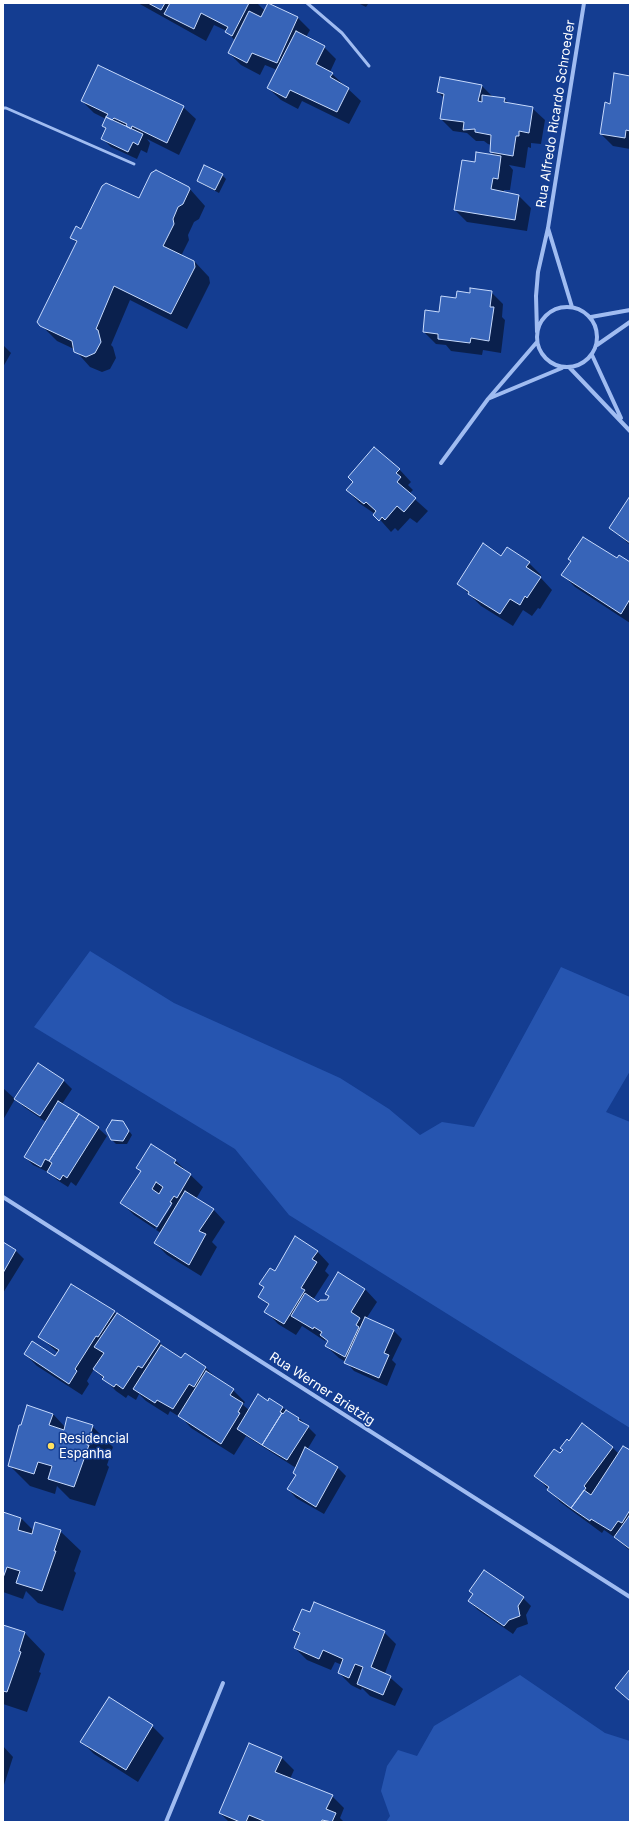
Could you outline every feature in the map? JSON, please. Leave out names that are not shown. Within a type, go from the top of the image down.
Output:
[{"type":"street","name":"Rua Alfredo Ricardo Schroeder","points":[[537,332],[536,296],[538,272],[548,228],[584,3]]},
{"type":"street","name":"Rua Alfredo Ricardo Schroeder","points":[[548,228],[572,307]]},
{"type":"street","points":[[488,399],[562,368],[579,366],[592,355],[597,345],[598,335],[596,326],[590,317],[582,310],[572,307],[554,309],[546,315],[540,323],[537,332],[537,342],[545,359],[562,368]]},
{"type":"street","points":[[590,317],[630,310]]},
{"type":"street","points":[[597,345],[630,322]]},
{"type":"street","points":[[441,463],[488,399],[537,342]]},
{"type":"street","points":[[592,355],[623,422]]},
{"type":"street","points":[[569,367],[630,430]]},
{"type":"street","name":"Rua Werner Brietzig","points":[[3,1196],[630,1597]]},
{"type":"street","points":[[166,1822],[223,1683]]},
{"type":"lane","points":[[307,3],[342,32],[369,66]]},
{"type":"lane","points":[[3,108],[134,164]]},
{"type":"shaded area","points":[[90,951],[174,1003],[340,1078],[389,1109],[420,1135],[442,1122],[474,1127],[561,967],[630,997],[630,1071],[606,1112],[630,1122],[630,1428],[289,1215],[235,1149],[34,1027]]},
{"type":"shaded area","points":[[520,1675],[605,1733],[630,1741],[630,1822],[386,1822],[390,1816],[381,1791],[387,1766],[398,1750],[417,1756],[434,1726]]},
{"type":"building","points":[[148,3],[165,3],[161,10]]},
{"type":"building","points":[[170,3],[249,3],[232,36],[225,32],[228,27],[201,13],[194,29],[164,14]]},
{"type":"building","points":[[268,3],[298,17],[277,63],[252,53],[247,63],[228,53],[249,11],[261,17]]},
{"type":"building","points":[[296,31],[325,46],[316,64],[333,73],[330,77],[349,88],[337,112],[290,90],[286,98],[267,88]]},
{"type":"building","points":[[98,65],[184,106],[167,143],[132,126],[131,129],[126,126],[127,124],[114,118],[112,120],[106,117],[108,114],[81,101]]},
{"type":"building","points":[[614,73],[630,76],[630,131],[626,130],[625,138],[600,134],[605,102],[610,104]]},
{"type":"building","points":[[440,77],[482,85],[478,101],[482,102],[482,95],[505,98],[504,102],[533,107],[529,133],[519,131],[519,136],[516,136],[513,156],[490,152],[491,135],[475,132],[475,129],[463,130],[464,122],[440,119],[444,94],[437,92]]},
{"type":"building","points":[[106,117],[143,134],[138,145],[133,142],[128,152],[101,139],[106,128],[102,126]]},
{"type":"building","points":[[476,152],[501,156],[498,179],[493,178],[491,189],[519,195],[515,220],[454,210],[462,160],[475,162]]},
{"type":"building","points":[[204,165],[223,174],[215,190],[197,181]]},
{"type":"building","points":[[156,170],[189,187],[190,189],[183,204],[178,207],[173,219],[174,224],[163,246],[194,261],[195,267],[171,314],[114,286],[96,329],[98,330],[101,342],[95,353],[86,357],[74,352],[72,341],[40,326],[37,322],[77,241],[70,238],[76,226],[81,229],[102,186],[106,183],[139,198],[151,173]]},
{"type":"building","points":[[470,288],[492,291],[490,307],[494,307],[489,341],[471,338],[470,343],[438,339],[438,334],[423,332],[425,310],[439,312],[441,296],[456,298],[457,291],[470,293]]},
{"type":"building","points":[[374,447],[400,469],[396,473],[401,477],[397,482],[416,498],[404,512],[397,506],[385,520],[382,517],[379,521],[373,515],[376,511],[366,502],[364,504],[346,490],[353,482],[348,477]]},
{"type":"building","points":[[630,496],[630,543],[609,528]]},
{"type":"building","points":[[583,537],[617,558],[619,555],[630,562],[630,599],[621,614],[561,575],[571,561],[568,559]]},
{"type":"building","points":[[483,543],[501,556],[507,547],[530,562],[526,567],[541,577],[527,598],[525,596],[520,605],[510,599],[500,614],[468,594],[469,592],[457,584]]},
{"type":"building","points":[[38,1063],[64,1080],[40,1116],[14,1099]]},
{"type":"building","points":[[58,1101],[79,1114],[49,1161],[45,1159],[41,1167],[24,1157]]},
{"type":"building","points":[[79,1114],[99,1127],[67,1178],[63,1175],[60,1180],[47,1172],[52,1163],[49,1161]]},
{"type":"building","points":[[112,1120],[123,1121],[129,1131],[123,1141],[111,1140],[106,1130]]},
{"type":"building","points":[[151,1144],[176,1160],[174,1163],[191,1174],[177,1198],[174,1196],[170,1202],[172,1203],[157,1227],[120,1203],[141,1171],[136,1168]],"holes":[[[156,1182],[163,1187],[159,1194],[152,1189]]]},
{"type":"building","points":[[185,1191],[214,1209],[199,1231],[206,1234],[189,1265],[154,1243]]},
{"type":"building","points":[[295,1236],[318,1251],[312,1259],[317,1262],[301,1288],[305,1290],[284,1324],[264,1312],[269,1304],[258,1297],[264,1287],[259,1284],[270,1268],[275,1271]]},
{"type":"building","points":[[3,1242],[16,1250],[3,1273]]},
{"type":"building","points":[[338,1272],[365,1289],[351,1312],[360,1318],[356,1325],[359,1327],[345,1357],[325,1346],[328,1341],[320,1335],[322,1332],[314,1327],[313,1329],[291,1316],[305,1293],[318,1302],[320,1300],[327,1300],[329,1296],[325,1294]]},
{"type":"building","points":[[71,1284],[115,1311],[98,1337],[96,1336],[75,1369],[77,1371],[69,1384],[24,1354],[32,1341],[55,1356],[59,1350],[38,1337]]},
{"type":"building","points":[[117,1313],[160,1341],[142,1368],[138,1366],[123,1389],[116,1384],[114,1387],[102,1379],[104,1377],[93,1369],[104,1353],[94,1347]]},
{"type":"building","points":[[365,1317],[394,1330],[384,1353],[389,1355],[379,1378],[344,1363]]},
{"type":"building","points":[[161,1345],[181,1358],[185,1353],[206,1367],[194,1387],[189,1384],[173,1409],[157,1400],[155,1403],[133,1389]]},
{"type":"building","points":[[206,1371],[234,1389],[230,1395],[243,1403],[238,1412],[240,1413],[221,1444],[178,1416]]},
{"type":"building","points":[[258,1394],[268,1401],[269,1398],[283,1407],[280,1412],[282,1413],[262,1445],[237,1429]]},
{"type":"building","name":"Residencial Espanha","points":[[27,1405],[53,1414],[49,1425],[64,1430],[67,1417],[93,1425],[87,1445],[89,1445],[74,1487],[48,1479],[52,1466],[38,1462],[34,1474],[8,1466],[19,1425],[21,1425]]},
{"type":"building","points":[[286,1410],[299,1418],[298,1420],[309,1426],[287,1460],[262,1445],[282,1413],[283,1414]]},
{"type":"building","points":[[582,1423],[613,1447],[584,1486],[586,1488],[571,1508],[547,1490],[549,1487],[534,1476],[554,1449],[560,1453],[563,1450],[560,1448],[567,1439],[569,1441]]},
{"type":"building","points":[[623,1446],[630,1450],[630,1510],[622,1523],[618,1521],[611,1531],[591,1519],[590,1521],[571,1508],[584,1490],[591,1495]]},
{"type":"building","points":[[305,1447],[338,1467],[316,1507],[287,1489],[296,1475],[293,1473]]},
{"type":"building","points":[[3,1512],[21,1518],[18,1530],[32,1534],[35,1522],[61,1530],[54,1551],[56,1551],[42,1591],[16,1583],[20,1571],[7,1567],[3,1578]]},
{"type":"building","points":[[629,1516],[630,1517],[630,1549],[614,1537]]},
{"type":"building","points":[[484,1570],[524,1597],[518,1606],[520,1616],[509,1620],[504,1626],[468,1601],[473,1594],[469,1591]]},
{"type":"building","points":[[314,1602],[385,1631],[371,1667],[391,1676],[383,1695],[357,1684],[363,1667],[355,1664],[349,1678],[338,1673],[343,1659],[323,1650],[319,1659],[294,1648],[300,1633],[293,1630],[302,1609],[310,1612]]},
{"type":"building","points":[[3,1625],[25,1632],[19,1651],[21,1652],[7,1692],[3,1691]]},
{"type":"building","points":[[630,1669],[630,1701],[615,1688]]},
{"type":"building","points":[[109,1697],[153,1725],[126,1770],[80,1742]]},
{"type":"building","points":[[249,1743],[282,1757],[275,1772],[333,1795],[326,1809],[336,1813],[332,1822],[322,1820],[321,1822],[266,1822],[249,1815],[246,1822],[240,1822],[219,1813]]},
{"type":"place","name":"Residencial Espanha","points":[[51,1446]]}]
